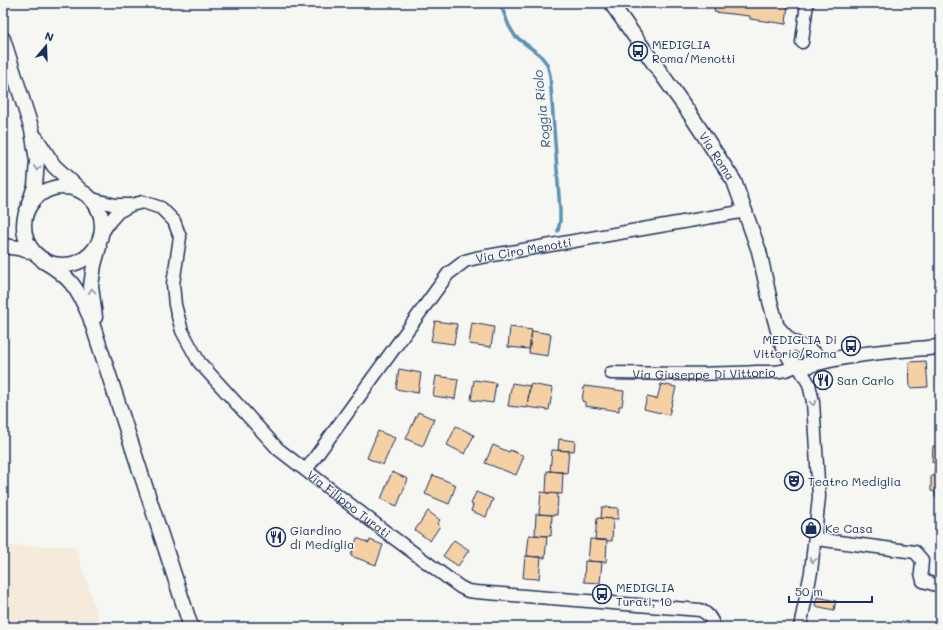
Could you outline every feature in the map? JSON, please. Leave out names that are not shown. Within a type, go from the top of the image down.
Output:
[{"type":"street","name":"Via Roma","points":[[611,3],[690,114],[734,181],[746,211],[759,251],[770,302],[779,329],[782,346],[797,365],[809,384],[815,418],[820,497],[816,539],[800,627]]},
{"type":"street","points":[[802,42],[807,3]]},
{"type":"street","points":[[3,39],[32,130],[37,161],[35,186],[26,211],[23,227],[26,240],[38,256],[70,280],[81,297],[90,317],[191,627]]},
{"type":"street","points":[[32,130],[54,166],[99,209],[102,221],[102,236],[94,265],[91,286],[103,357]]},
{"type":"street","points":[[26,211],[33,200],[43,192],[55,187],[68,187],[86,195]]},
{"type":"street","name":"Via Filippo Turati","points":[[86,195],[115,205],[131,205],[143,202],[161,208],[174,221],[180,237],[173,284],[176,305],[182,331],[199,362],[278,449],[451,580],[468,591],[700,610],[708,614],[714,627]]},
{"type":"street","points":[[3,246],[18,248],[38,256],[54,265],[66,266],[77,263],[88,258],[92,254],[110,221],[118,212],[131,205]]},
{"type":"street","name":"Via Ciro Menotti","points":[[306,470],[448,274],[465,261],[483,256],[746,211]]},
{"type":"street","points":[[3,246],[14,238],[23,227]]},
{"type":"street","points":[[779,329],[790,340],[805,348],[810,354],[808,364],[797,365]]},
{"type":"street","name":"Via Giuseppe Di Vittorio","points":[[611,373],[738,374],[781,371],[789,370],[797,365],[834,358],[868,353],[940,347]]},
{"type":"street","name":"Via Giuseppe Di Vittorio","points":[[805,348],[818,355],[834,358]]},
{"type":"street","points":[[816,539],[915,552],[922,560],[921,573],[923,581],[940,586]]},
{"type":"shaded area","points":[[3,546],[75,546],[101,627],[3,627]]},
{"type":"building","points":[[715,3],[788,3],[786,24],[750,19],[750,16],[714,12]]},
{"type":"building","points":[[435,321],[457,324],[454,344],[431,341]]},
{"type":"building","points":[[472,323],[494,327],[491,347],[469,344]]},
{"type":"building","points":[[510,327],[532,330],[529,349],[508,347]]},
{"type":"building","points":[[532,331],[551,334],[548,356],[529,353]]},
{"type":"building","points":[[926,361],[928,387],[910,388],[909,362]]},
{"type":"building","points":[[399,369],[421,373],[418,393],[396,389]]},
{"type":"building","points":[[436,376],[458,379],[455,399],[433,396]]},
{"type":"building","points":[[474,380],[496,383],[493,403],[471,400]]},
{"type":"building","points":[[512,383],[530,386],[527,408],[508,406]]},
{"type":"building","points":[[530,384],[553,388],[549,410],[527,407]]},
{"type":"building","points":[[661,384],[676,387],[669,415],[644,409],[647,397],[657,399]]},
{"type":"building","points":[[584,386],[624,391],[622,406],[619,406],[619,411],[585,406],[585,402],[582,401]]},
{"type":"building","points":[[418,412],[434,419],[423,446],[406,439]]},
{"type":"building","points":[[456,426],[474,435],[465,454],[447,445]]},
{"type":"building","points":[[378,431],[395,438],[383,465],[367,458]]},
{"type":"building","points":[[559,439],[575,441],[574,451],[558,450]]},
{"type":"building","points":[[938,441],[940,441],[940,497],[935,497],[935,492],[931,491],[931,476],[934,476],[935,463],[932,462],[933,446],[938,446]]},
{"type":"building","points":[[493,445],[509,452],[510,450],[524,456],[516,475],[485,463]]},
{"type":"building","points":[[552,450],[569,451],[567,473],[550,471]]},
{"type":"building","points":[[547,471],[563,472],[562,494],[546,493]]},
{"type":"building","points":[[392,472],[408,479],[397,506],[381,499]]},
{"type":"building","points":[[433,475],[456,485],[449,504],[425,494]]},
{"type":"building","points":[[476,492],[493,499],[486,517],[471,511],[473,505],[471,504]]},
{"type":"building","points":[[541,492],[558,494],[557,515],[539,514]]},
{"type":"building","points":[[602,507],[618,508],[618,519],[601,518]]},
{"type":"building","points":[[428,511],[440,520],[437,524],[440,526],[430,541],[415,530]]},
{"type":"building","points":[[536,514],[552,515],[551,536],[535,535]]},
{"type":"building","points":[[597,518],[613,519],[612,541],[595,540]]},
{"type":"building","points":[[529,535],[547,536],[545,558],[527,556]]},
{"type":"building","points":[[357,538],[369,543],[370,540],[383,545],[376,565],[351,556]]},
{"type":"building","points":[[590,539],[607,540],[606,562],[588,561]]},
{"type":"building","points":[[454,540],[469,550],[458,566],[443,556]]},
{"type":"building","points":[[525,556],[541,557],[539,579],[523,578]]},
{"type":"building","points":[[585,561],[602,562],[600,583],[584,582]]},
{"type":"building","points":[[817,597],[836,601],[834,610],[815,606]]},
{"type":"waterway","name":"Roggia Riolo","points":[[500,3],[509,26],[515,36],[540,55],[547,64],[550,75],[560,210],[558,231]]},
{"type":"place","name":"MEDIGLIA Roma/Menotti","points":[[638,51]]},
{"type":"place","name":"MEDIGLIA Di Vittorio/Roma","points":[[851,346]]},
{"type":"place","name":"San Carlo","points":[[823,380]]},
{"type":"place","name":"Teatro Mediglia","points":[[794,481]]},
{"type":"place","name":"Ke Casa","points":[[811,528]]},
{"type":"place","name":"Giardino di Mediglia","points":[[276,537]]},
{"type":"place","name":"MEDIGLIA Turati, 10","points":[[602,594]]}]
